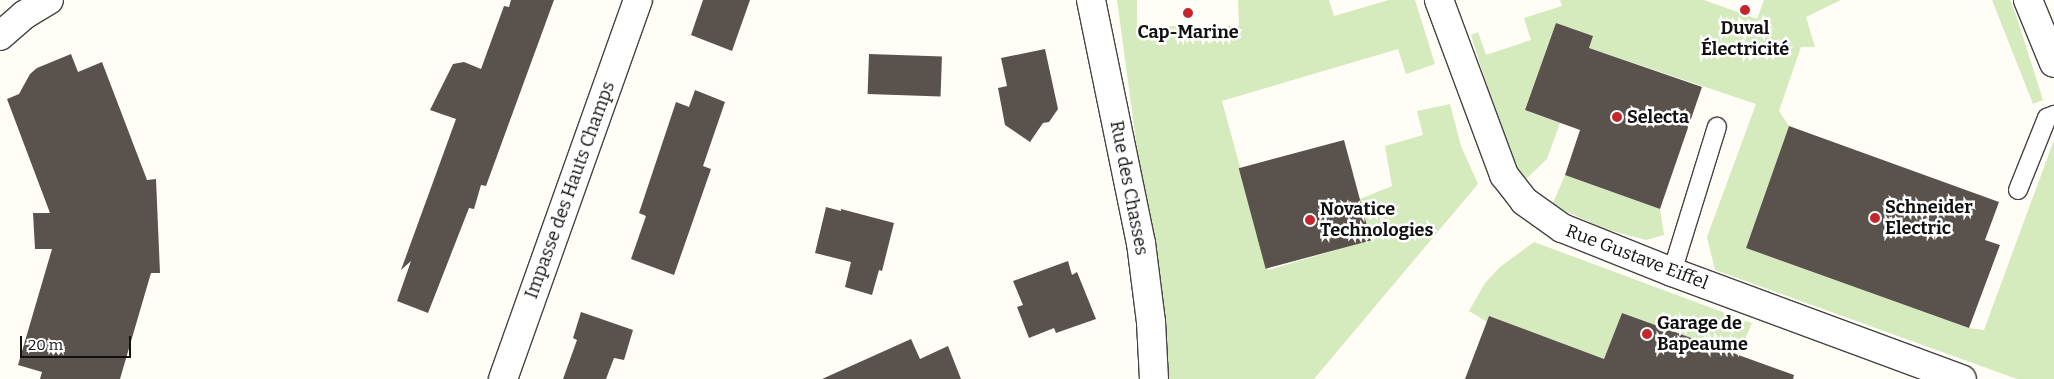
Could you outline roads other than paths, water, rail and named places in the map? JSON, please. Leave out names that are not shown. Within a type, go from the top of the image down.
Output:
[{"type":"street","points":[[0,36],[24,15],[49,0]]},
{"type":"street","name":"Impasse des Hauts Champs","points":[[503,379],[638,0]]},
{"type":"street","name":"Rue des Chasses","points":[[1090,0],[1141,243],[1151,322],[1154,379]]},
{"type":"street","name":"Rue Gustave Eiffel","points":[[1439,0],[1504,175],[1524,201],[1562,228],[1672,272],[1962,379]]},
{"type":"street","points":[[2028,0],[2054,63]]},
{"type":"lane","points":[[2018,190],[2048,118],[2054,115]]},
{"type":"lane","points":[[1672,272],[1717,126]]},
{"type":"place","name":"Duval Électricité","points":[[1745,10]]},
{"type":"place","name":"Cap-Marine","points":[[1188,13]]},
{"type":"place","name":"Selecta","points":[[1617,117]]},
{"type":"place","name":"Schneider Electric","points":[[1875,218]]},
{"type":"place","name":"Novatice Technologies","points":[[1310,220]]},
{"type":"place","name":"Garage de Bapeaume","points":[[1647,334]]}]
